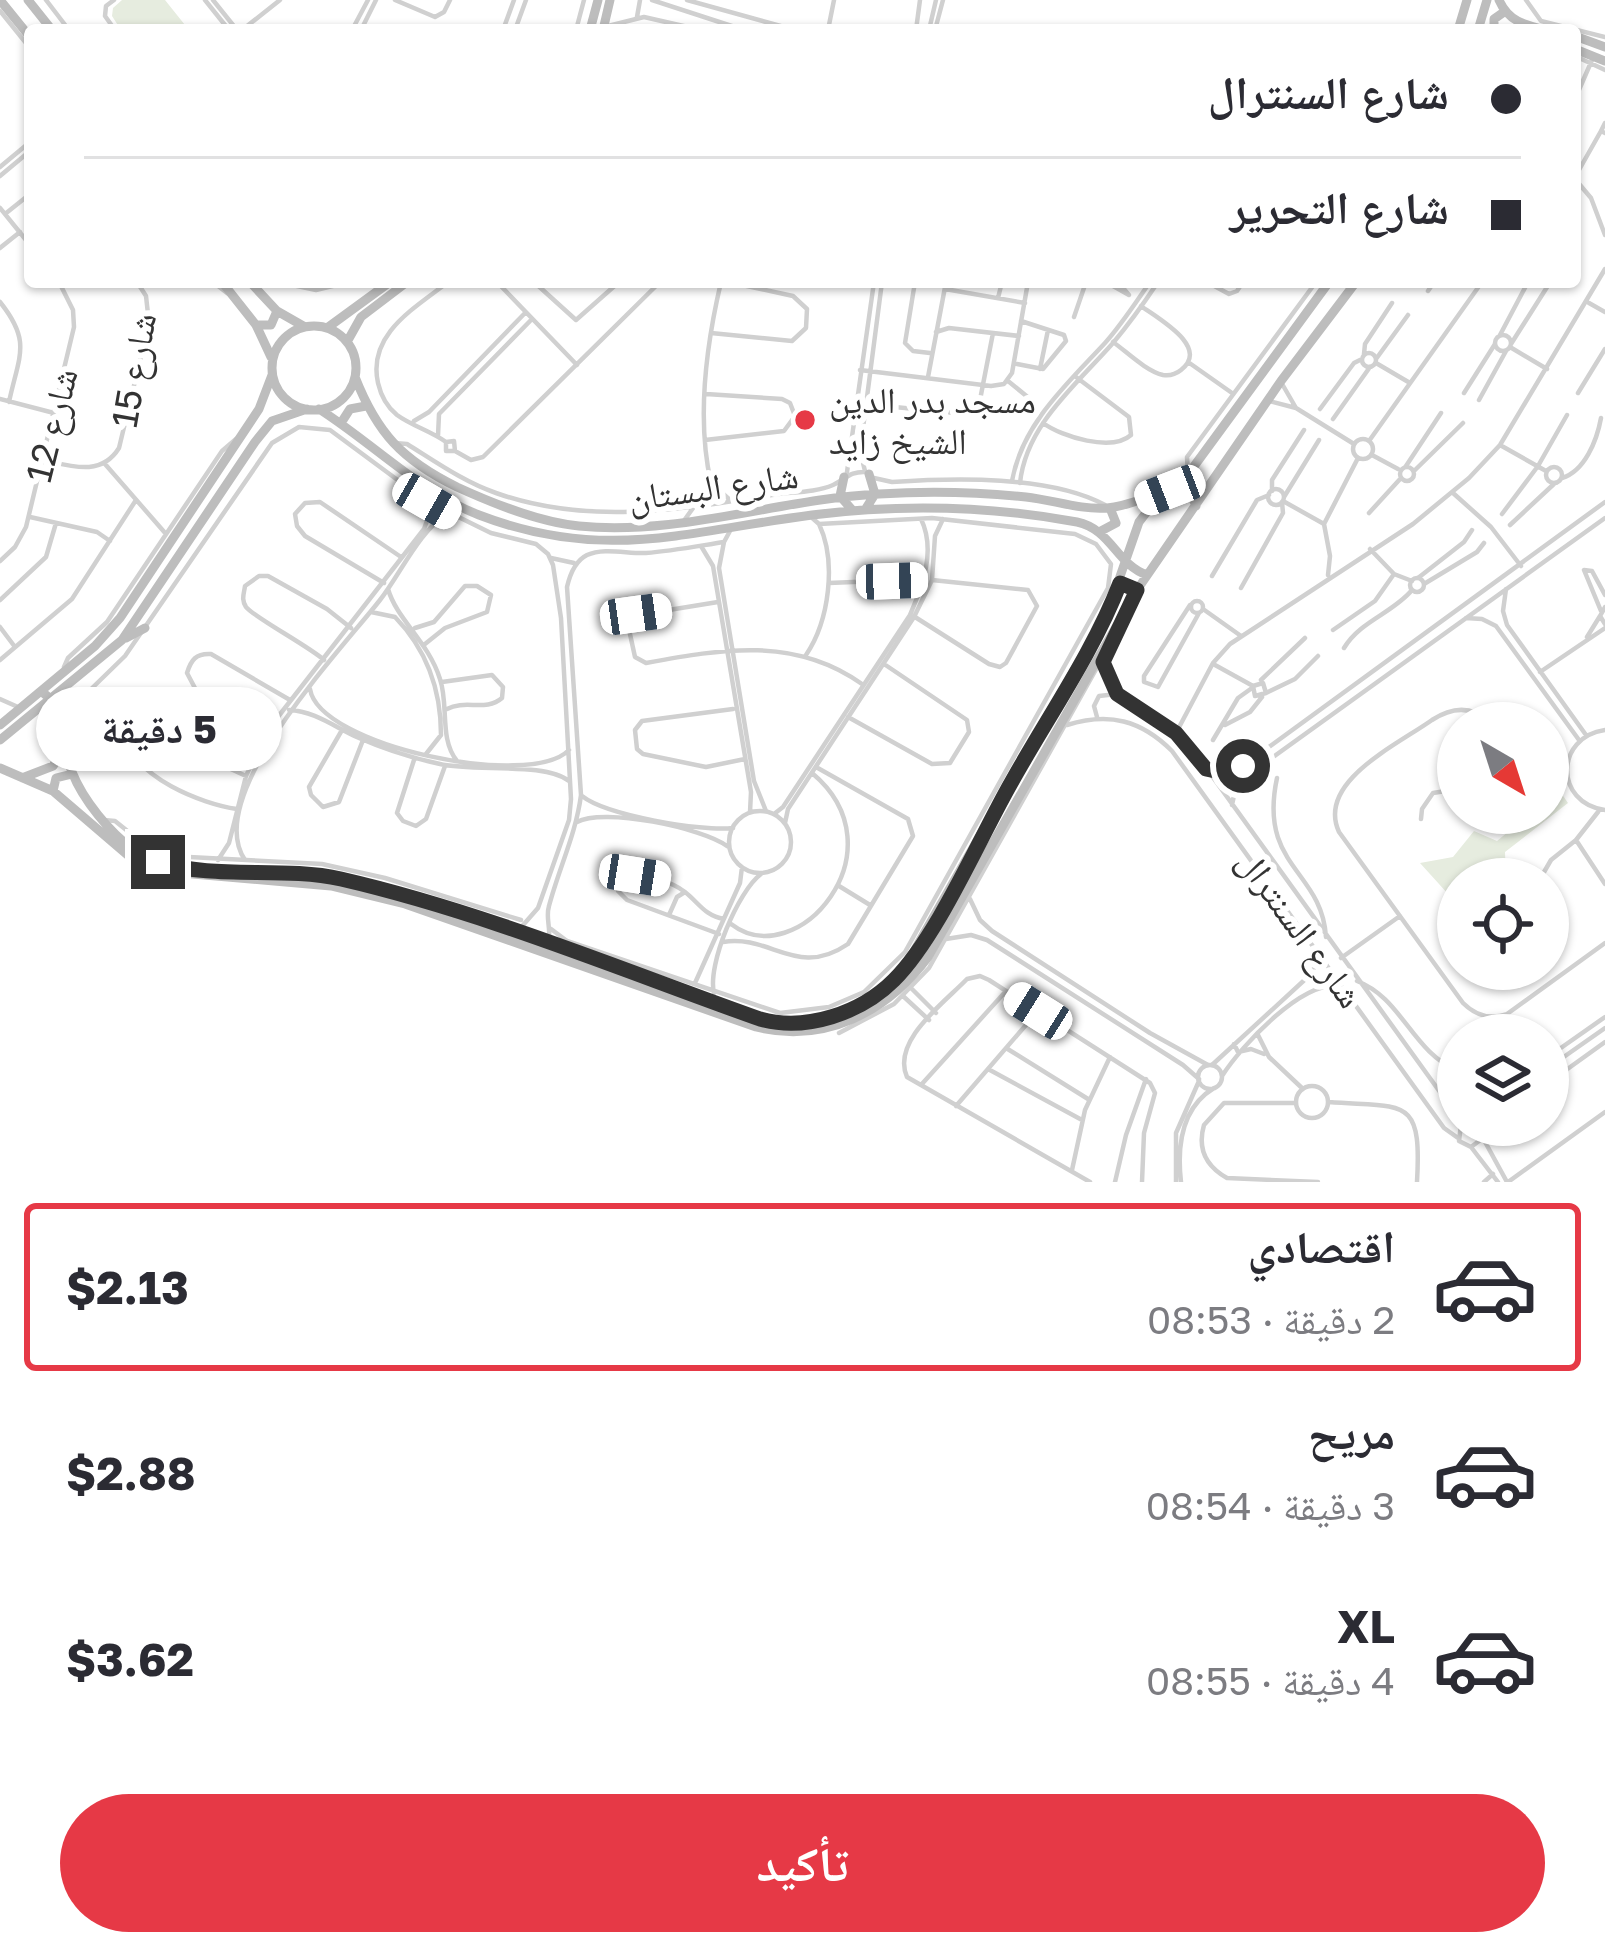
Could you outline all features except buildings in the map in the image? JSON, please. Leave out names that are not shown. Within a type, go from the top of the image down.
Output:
[{"type":"street","points":[[0,0],[24,37]]},
{"type":"street","points":[[28,0],[47,24]]},
{"type":"street","points":[[46,0],[64,24]]},
{"type":"street","points":[[209,0],[229,24]]},
{"type":"street","points":[[245,24],[280,0]]},
{"type":"street","points":[[357,24],[372,0]]},
{"type":"street","points":[[394,0],[435,17],[450,0]]},
{"type":"street","points":[[412,8],[417,0]]},
{"type":"street","points":[[638,18],[640,0]]},
{"type":"street","points":[[652,0],[726,24]]},
{"type":"street","points":[[687,0],[773,24]]},
{"type":"street","points":[[714,9],[716,0]]},
{"type":"street","points":[[1499,0],[1504,12],[1522,24]]},
{"type":"street","points":[[1494,24],[1504,12]]},
{"type":"street","points":[[362,24],[364,15]]},
{"type":"street","points":[[619,24],[638,18],[680,24]]},
{"type":"street","points":[[1581,54],[1605,65]]},
{"type":"street","points":[[1581,85],[1592,58]]},
{"type":"street","points":[[1581,168],[1605,123]]},
{"type":"street","points":[[0,167],[24,147]]},
{"type":"street","points":[[0,176],[24,156]]},
{"type":"street","points":[[1581,186],[1604,228]]},
{"type":"street","points":[[3,211],[24,237]]},
{"type":"street","points":[[0,248],[20,232]]},
{"type":"street","points":[[1176,733],[1213,663],[1240,636],[1413,524],[1453,493],[1499,445],[1605,268]]},
{"type":"street","name":"شارع 12","points":[[0,561],[22,538],[29,516],[74,327],[73,310],[62,288]]},
{"type":"street","name":"شارع 15","points":[[42,460],[84,468],[105,464],[120,445],[149,323],[141,288]]},
{"type":"street","points":[[224,288],[256,325],[288,401],[313,410]]},
{"type":"street","points":[[122,640],[272,422],[342,399],[355,377],[355,358],[347,342],[327,328],[305,327],[277,311],[256,288]]},
{"type":"street","points":[[327,328],[382,288]]},
{"type":"street","points":[[347,342],[362,317],[399,288]]},
{"type":"street","points":[[441,288],[394,326],[377,356],[377,379],[382,398],[398,416],[445,444]]},
{"type":"street","points":[[504,288],[577,365]]},
{"type":"street","points":[[541,288],[576,320],[612,288]]},
{"type":"street","points":[[453,452],[471,460],[483,457],[653,288]]},
{"type":"street","points":[[683,522],[711,483],[705,394],[711,333],[723,288]]},
{"type":"street","points":[[711,333],[791,340],[806,328],[807,309],[793,296],[754,288]]},
{"type":"street","points":[[873,288],[850,462],[840,496],[859,511],[875,494],[860,462],[881,288]]},
{"type":"street","points":[[914,288],[905,343],[914,351],[932,354]]},
{"type":"street","points":[[928,379],[944,288]]},
{"type":"street","points":[[957,288],[1024,303]]},
{"type":"street","points":[[998,298],[1000,288]]},
{"type":"street","points":[[860,370],[1000,386],[1008,381],[1014,363],[1027,288]]},
{"type":"street","points":[[1074,317],[1084,288]]},
{"type":"street","points":[[1016,483],[1021,451],[1041,421],[1150,288]]},
{"type":"street","points":[[41,691],[62,714],[72,774],[104,820],[136,851],[170,866],[332,866],[506,923],[541,917],[567,941],[760,1019],[828,1018],[862,1010],[893,981],[1120,583],[1139,522],[1189,473],[1312,288]]},
{"type":"street","points":[[1189,473],[1187,457],[1324,288]]},
{"type":"street","points":[[104,820],[115,821],[157,852],[184,859],[282,866],[517,938],[768,1030],[818,1031],[899,990],[931,959],[1137,590],[1281,381],[1352,288]]},
{"type":"street","points":[[1372,455],[1369,441],[1477,288]]},
{"type":"street","points":[[1464,393],[1525,288]]},
{"type":"street","points":[[1479,400],[1546,288]]},
{"type":"street","points":[[0,302],[17,323],[22,339],[9,401]]},
{"type":"street","points":[[1587,302],[1605,312]]},
{"type":"street","points":[[1363,356],[1365,344],[1392,303]]},
{"type":"street","points":[[1111,340],[1162,375],[1174,374],[1188,362],[1184,339],[1138,304]]},
{"type":"street","points":[[1305,317],[1323,307],[1330,317]]},
{"type":"street","points":[[256,325],[271,325],[277,311]]},
{"type":"street","points":[[412,422],[429,412],[526,312]]},
{"type":"street","points":[[1333,419],[1408,315]]},
{"type":"street","points":[[939,318],[949,328]]},
{"type":"street","points":[[438,436],[440,414],[532,319]]},
{"type":"street","points":[[1022,321],[1064,335],[1066,340],[1040,369]]},
{"type":"street","points":[[0,725],[95,646],[120,618],[259,409],[283,340],[305,327]]},
{"type":"street","points":[[936,332],[949,328],[1019,336]]},
{"type":"street","points":[[1040,369],[1048,330]]},
{"type":"street","points":[[865,404],[970,416],[978,409],[993,333]]},
{"type":"street","points":[[1500,335],[1508,336],[1509,348]]},
{"type":"street","points":[[1495,344],[1497,350],[1509,348],[1547,369]]},
{"type":"street","points":[[1578,393],[1605,349]]},
{"type":"street","points":[[1321,409],[1354,363],[1372,353],[1374,363]]},
{"type":"street","points":[[1363,356],[1410,383]]},
{"type":"street","points":[[1188,362],[1234,394]]},
{"type":"street","points":[[1014,363],[1040,369]]},
{"type":"street","points":[[473,367],[479,373]]},
{"type":"street","name":"شارع البستان","points":[[355,377],[366,406],[393,444],[459,487],[579,526],[656,526],[892,488],[1109,508],[1170,490]]},
{"type":"street","points":[[1041,421],[1059,433],[1113,442],[1123,442],[1131,435],[1129,417],[1076,377]]},
{"type":"street","points":[[1008,381],[1035,403]]},
{"type":"street","points":[[1281,381],[1296,408]]},
{"type":"street","points":[[705,394],[782,400],[790,403],[795,416],[784,431],[705,440]]},
{"type":"street","points":[[0,399],[54,413]]},
{"type":"street","points":[[1268,401],[1296,408],[1354,444]]},
{"type":"street","points":[[341,423],[350,409],[366,406]]},
{"type":"street","points":[[259,409],[269,411],[272,422]]},
{"type":"street","name":"شارع البستان","points":[[313,410],[341,423],[360,445],[493,527],[612,547],[727,536],[810,515],[859,511],[954,508],[1012,512],[1082,523],[1101,531]]},
{"type":"street","points":[[1369,513],[1403,472],[1441,413]]},
{"type":"street","points":[[1502,514],[1538,466],[1567,415]]},
{"type":"street","points":[[1510,525],[1579,467],[1601,418]]},
{"type":"street","points":[[1358,458],[1372,455],[1409,480],[1462,423]]},
{"type":"street","points":[[18,777],[53,766],[87,693],[146,628],[280,436],[310,426],[330,430],[360,445],[448,513],[536,544],[565,564],[612,547],[701,545],[727,536]]},
{"type":"street","points":[[1304,430],[1271,480],[1273,503],[1283,500],[1319,440]]},
{"type":"street","points":[[64,672],[65,662],[107,622],[222,451],[242,436]]},
{"type":"street","points":[[1358,458],[1354,444],[1369,441]]},
{"type":"street","points":[[255,442],[266,452]]},
{"type":"street","points":[[432,460],[445,444],[456,443],[445,468]]},
{"type":"street","points":[[393,444],[407,444],[495,493],[540,506],[626,513],[694,509],[828,487],[845,476],[867,473],[892,488],[1016,483],[1085,496],[1109,508],[1117,517],[1116,524],[1101,531],[1135,570],[1148,574]]},
{"type":"street","points":[[1499,445],[1546,471],[1548,481],[1559,480]]},
{"type":"street","points":[[1328,578],[1330,556],[1324,524],[1358,458]]},
{"type":"street","points":[[850,462],[860,462]]},
{"type":"street","points":[[105,464],[166,534]]},
{"type":"street","points":[[1546,471],[1557,467],[1559,480]]},
{"type":"street","points":[[1189,473],[1200,478],[1220,470]]},
{"type":"street","points":[[1403,472],[1414,471]]},
{"type":"street","points":[[455,474],[459,487]]},
{"type":"street","points":[[711,483],[752,510]]},
{"type":"street","points":[[245,860],[236,841],[239,809],[270,732],[405,559],[427,523],[422,485]]},
{"type":"street","points":[[1170,490],[1186,491],[1196,506]]},
{"type":"street","points":[[1212,576],[1257,500],[1280,490],[1283,513],[1241,588]]},
{"type":"street","points":[[1453,493],[1491,527],[1521,566]]},
{"type":"street","points":[[0,660],[72,599],[136,500]]},
{"type":"street","points":[[1283,500],[1324,524]]},
{"type":"street","points":[[405,559],[327,505],[313,501],[299,508],[295,520],[305,536],[386,586],[394,606],[424,644],[441,682],[447,742],[457,761]]},
{"type":"street","points":[[1206,769],[1236,770],[1605,502]]},
{"type":"street","points":[[1010,525],[1012,512]]},
{"type":"street","points":[[405,559],[448,513]]},
{"type":"street","points":[[806,655],[822,621],[828,549],[819,524],[810,515]]},
{"type":"street","points":[[29,516],[97,532],[110,541]]},
{"type":"street","points":[[547,518],[554,526],[550,536]]},
{"type":"street","points":[[1232,805],[1232,795],[1243,778],[1605,518]]},
{"type":"street","points":[[921,519],[931,536]]},
{"type":"street","points":[[819,524],[944,519],[1075,534],[1105,553],[1112,578],[1103,609]]},
{"type":"street","points":[[693,985],[748,885],[779,867],[789,854],[786,808],[912,616],[928,580],[931,536],[944,519]]},
{"type":"street","points":[[0,600],[46,557],[56,523]]},
{"type":"street","points":[[579,526],[579,540]]},
{"type":"street","points":[[1344,648],[1354,634],[1399,604],[1472,530]]},
{"type":"street","points":[[727,536],[720,553],[735,708],[747,758]]},
{"type":"street","points":[[1370,550],[1394,574],[1418,581],[1477,553],[1484,543]]},
{"type":"street","points":[[701,545],[708,555],[729,648],[755,801],[733,828],[730,848]]},
{"type":"street","points":[[708,555],[720,553]]},
{"type":"street","points":[[1330,556],[1344,567]]},
{"type":"street","points":[[543,948],[571,782],[551,558]]},
{"type":"street","points":[[517,938],[538,908],[577,822],[581,795],[568,581],[580,560]]},
{"type":"street","points":[[1333,629],[1376,601],[1394,574]]},
{"type":"street","points":[[324,660],[303,642],[250,612],[244,600],[245,586],[259,576],[268,577],[327,609],[353,630]]},
{"type":"street","points":[[826,583],[928,580],[1028,590],[1036,606],[1000,667],[912,616]]},
{"type":"street","points":[[1540,672],[1605,626],[1592,580],[1605,595]]},
{"type":"street","points":[[555,581],[568,581]]},
{"type":"street","points":[[1412,590],[1420,591],[1418,581]]},
{"type":"street","points":[[1120,583],[1137,590]]},
{"type":"street","points":[[218,860],[229,843],[246,776],[270,732],[290,700],[371,612],[386,586]]},
{"type":"street","points":[[414,628],[434,622],[465,586],[477,586],[491,596],[487,612],[445,628],[424,644]]},
{"type":"street","points":[[1506,589],[1504,619],[1586,735]]},
{"type":"street","points":[[1201,611],[1160,685],[1153,688],[1144,682],[1154,659],[1198,600],[1201,611],[1240,636]]},
{"type":"street","points":[[718,602],[636,614],[628,625],[633,653],[642,662],[729,648],[806,655],[862,684]]},
{"type":"street","points":[[1587,638],[1602,611]]},
{"type":"street","points":[[371,612],[395,617],[432,664],[441,734],[424,755]]},
{"type":"street","points":[[839,1033],[875,1017],[903,997],[946,939],[1022,789],[1103,662],[1124,612]]},
{"type":"street","points":[[750,812],[786,808],[814,770],[862,684],[912,616]]},
{"type":"street","points":[[1466,618],[1496,626],[1579,740]]},
{"type":"street","points":[[0,627],[15,647]]},
{"type":"street","points":[[0,740],[122,640],[146,628]]},
{"type":"street","points":[[1213,740],[1238,698],[1305,638]]},
{"type":"street","points":[[270,732],[192,687],[187,673],[191,661],[211,654],[290,700]]},
{"type":"street","points":[[1255,685],[1255,696],[1264,695],[1295,679],[1318,656]]},
{"type":"street","points":[[1067,725],[1097,717],[1095,700],[1105,693],[1117,694],[1103,662]]},
{"type":"street","points":[[1213,663],[1255,685],[1265,685],[1264,695],[1250,712],[1222,726]]},
{"type":"street","points":[[846,716],[936,766],[950,763],[969,732],[963,716],[884,664]]},
{"type":"street","points":[[1380,666],[1387,674]]},
{"type":"street","points":[[564,667],[574,667]]},
{"type":"street","points":[[441,682],[492,675],[503,687],[502,698],[491,705],[457,704],[446,709]]},
{"type":"street","points":[[310,686],[314,705],[363,740],[415,755],[538,768],[571,782]]},
{"type":"street","name":"شارع السنترال","points":[[1117,694],[1176,733],[1206,769],[1437,1091]]},
{"type":"street","points":[[0,699],[10,706],[23,705]]},
{"type":"street","points":[[735,708],[642,722],[635,730],[637,749],[697,766],[747,758]]},
{"type":"street","points":[[289,710],[309,713],[446,766],[538,768],[569,750]]},
{"type":"street","points":[[970,846],[1010,784],[1045,713]]},
{"type":"street","points":[[1437,716],[1347,781],[1337,794],[1333,817],[1339,832],[1463,1003],[1491,1017],[1514,1010],[1605,943]]},
{"type":"street","name":"شارع السنترال","points":[[1097,717],[1129,722],[1172,751],[1437,1118]]},
{"type":"street","points":[[239,809],[205,802],[167,783],[133,752],[128,737],[140,723],[150,723],[181,746],[246,776]]},
{"type":"street","points":[[343,728],[309,787],[316,802],[323,806],[339,802],[363,740]]},
{"type":"street","points":[[1292,729],[1299,739]]},
{"type":"street","points":[[1569,760],[1579,740],[1605,730]]},
{"type":"street","points":[[415,755],[397,813],[416,826],[426,819],[446,766]]},
{"type":"street","points":[[718,934],[621,897],[618,884],[628,874],[662,879],[686,892],[707,914],[754,935],[783,931],[809,918],[839,886],[849,856],[847,824],[834,795],[814,770]]},
{"type":"street","points":[[723,942],[752,944],[800,958],[830,954],[848,944],[913,836],[912,824],[814,770]]},
{"type":"street","points":[[0,771],[53,791],[130,857],[158,871],[333,882],[429,897]]},
{"type":"street","points":[[53,791],[59,776],[72,774]]},
{"type":"street","points":[[1277,778],[1273,825],[1287,860],[1324,912],[1327,937]]},
{"type":"street","points":[[1569,778],[1573,793],[1602,810]]},
{"type":"street","points":[[1010,784],[1022,789]]},
{"type":"street","points":[[1421,819],[1426,800],[1437,792]]},
{"type":"street","points":[[581,795],[596,805],[710,835],[730,848],[742,867],[711,980],[714,993]]},
{"type":"street","points":[[755,801],[785,824]]},
{"type":"street","points":[[1592,807],[1592,819]]},
{"type":"street","points":[[1554,858],[1602,810]]},
{"type":"street","points":[[577,822],[603,815],[733,828]]},
{"type":"street","points":[[1576,840],[1605,884]]},
{"type":"street","points":[[742,867],[764,873]]},
{"type":"street","points":[[1290,885],[1300,878]]},
{"type":"street","points":[[839,886],[872,906]]},
{"type":"street","points":[[669,915],[671,905],[686,892]]},
{"type":"street","points":[[969,897],[980,920],[1033,958],[1222,1076]]},
{"type":"street","points":[[1341,958],[1400,916]]},
{"type":"street","points":[[971,935],[971,928],[980,920]]},
{"type":"street","points":[[506,923],[517,938]]},
{"type":"street","points":[[752,944],[754,935]]},
{"type":"street","points":[[946,939],[971,935],[987,940],[1145,1041],[1207,1088],[1214,1088]]},
{"type":"street","points":[[543,948],[693,985],[793,1018],[864,992],[916,942]]},
{"type":"street","points":[[1179,1182],[1176,1133],[1199,1072],[1300,984],[1320,956]]},
{"type":"street","points":[[1028,966],[1033,958]]},
{"type":"street","points":[[1090,1182],[907,1077],[902,1054],[973,976],[986,978],[1146,1079],[1155,1094],[1144,1133],[1142,1182]]},
{"type":"street","points":[[700,977],[711,980]]},
{"type":"street","points":[[1356,980],[1382,995],[1437,1060]]},
{"type":"street","points":[[1300,984],[1307,992]]},
{"type":"street","points":[[1179,1182],[1179,1155],[1188,1117],[1200,1098],[1258,1035],[1307,992],[1320,985],[1342,986]]},
{"type":"street","points":[[911,988],[936,1012]]},
{"type":"street","points":[[920,1087],[1006,991]]},
{"type":"street","points":[[903,997],[929,1020]]},
{"type":"street","points":[[956,1106],[1038,1011]]},
{"type":"street","points":[[1369,1024],[1382,1015]]},
{"type":"street","points":[[1569,1042],[1605,1017]]},
{"type":"street","points":[[1145,1041],[1150,1034]]},
{"type":"street","points":[[1569,1053],[1604,1034]]},
{"type":"street","points":[[1569,1068],[1590,1053],[1604,1034]]},
{"type":"street","points":[[1258,1035],[1269,1057],[1303,1089],[1321,1088],[1329,1102]]},
{"type":"street","points":[[1234,1044],[1238,1052],[1269,1057]]},
{"type":"street","points":[[1582,1044],[1590,1053]]},
{"type":"street","points":[[1006,1048],[1088,1099]]},
{"type":"street","points":[[1072,1172],[1088,1099],[1110,1057]]},
{"type":"street","points":[[988,1069],[1082,1120]]},
{"type":"street","points":[[1115,1182],[1146,1079]]},
{"type":"street","points":[[1303,1089],[1296,1102],[1299,1112],[1312,1119],[1322,1116],[1329,1102]]},
{"type":"street","points":[[1296,1102],[1224,1102],[1204,1125],[1204,1155],[1227,1178],[1318,1182]]},
{"type":"street","points":[[1329,1102],[1389,1106],[1408,1115],[1418,1134],[1417,1182]]},
{"type":"street","points":[[1474,1150],[1486,1147],[1506,1180],[1605,1112]]},
{"type":"street","name":"شارع السنترال","points":[[1469,1146],[1493,1174],[1506,1180]]},
{"type":"street","points":[[1474,1150],[1477,1146]]},
{"type":"street","points":[[1484,1182],[1493,1174]]},
{"type":"shaded area","points":[[122,0],[165,0],[184,24],[117,24],[113,8]]},
{"type":"shaded area","points":[[1472,834],[1497,841],[1506,834],[1528,834],[1505,852],[1505,858],[1448,858]]},
{"type":"shaded area","points":[[1437,860],[1437,882],[1420,863]]},
{"type":"place","name":"مسجد بدر الدين الشيخ زايد","points":[[805,420]]},
{"type":"route","points":[[158,862],[182,868],[281,871],[352,882],[428,902],[760,1019],[792,1023],[848,1011],[883,990],[905,967],[963,871],[1120,583],[1137,590],[1103,662],[1117,694],[1176,733],[1206,769],[1220,772],[1243,766]]}]
